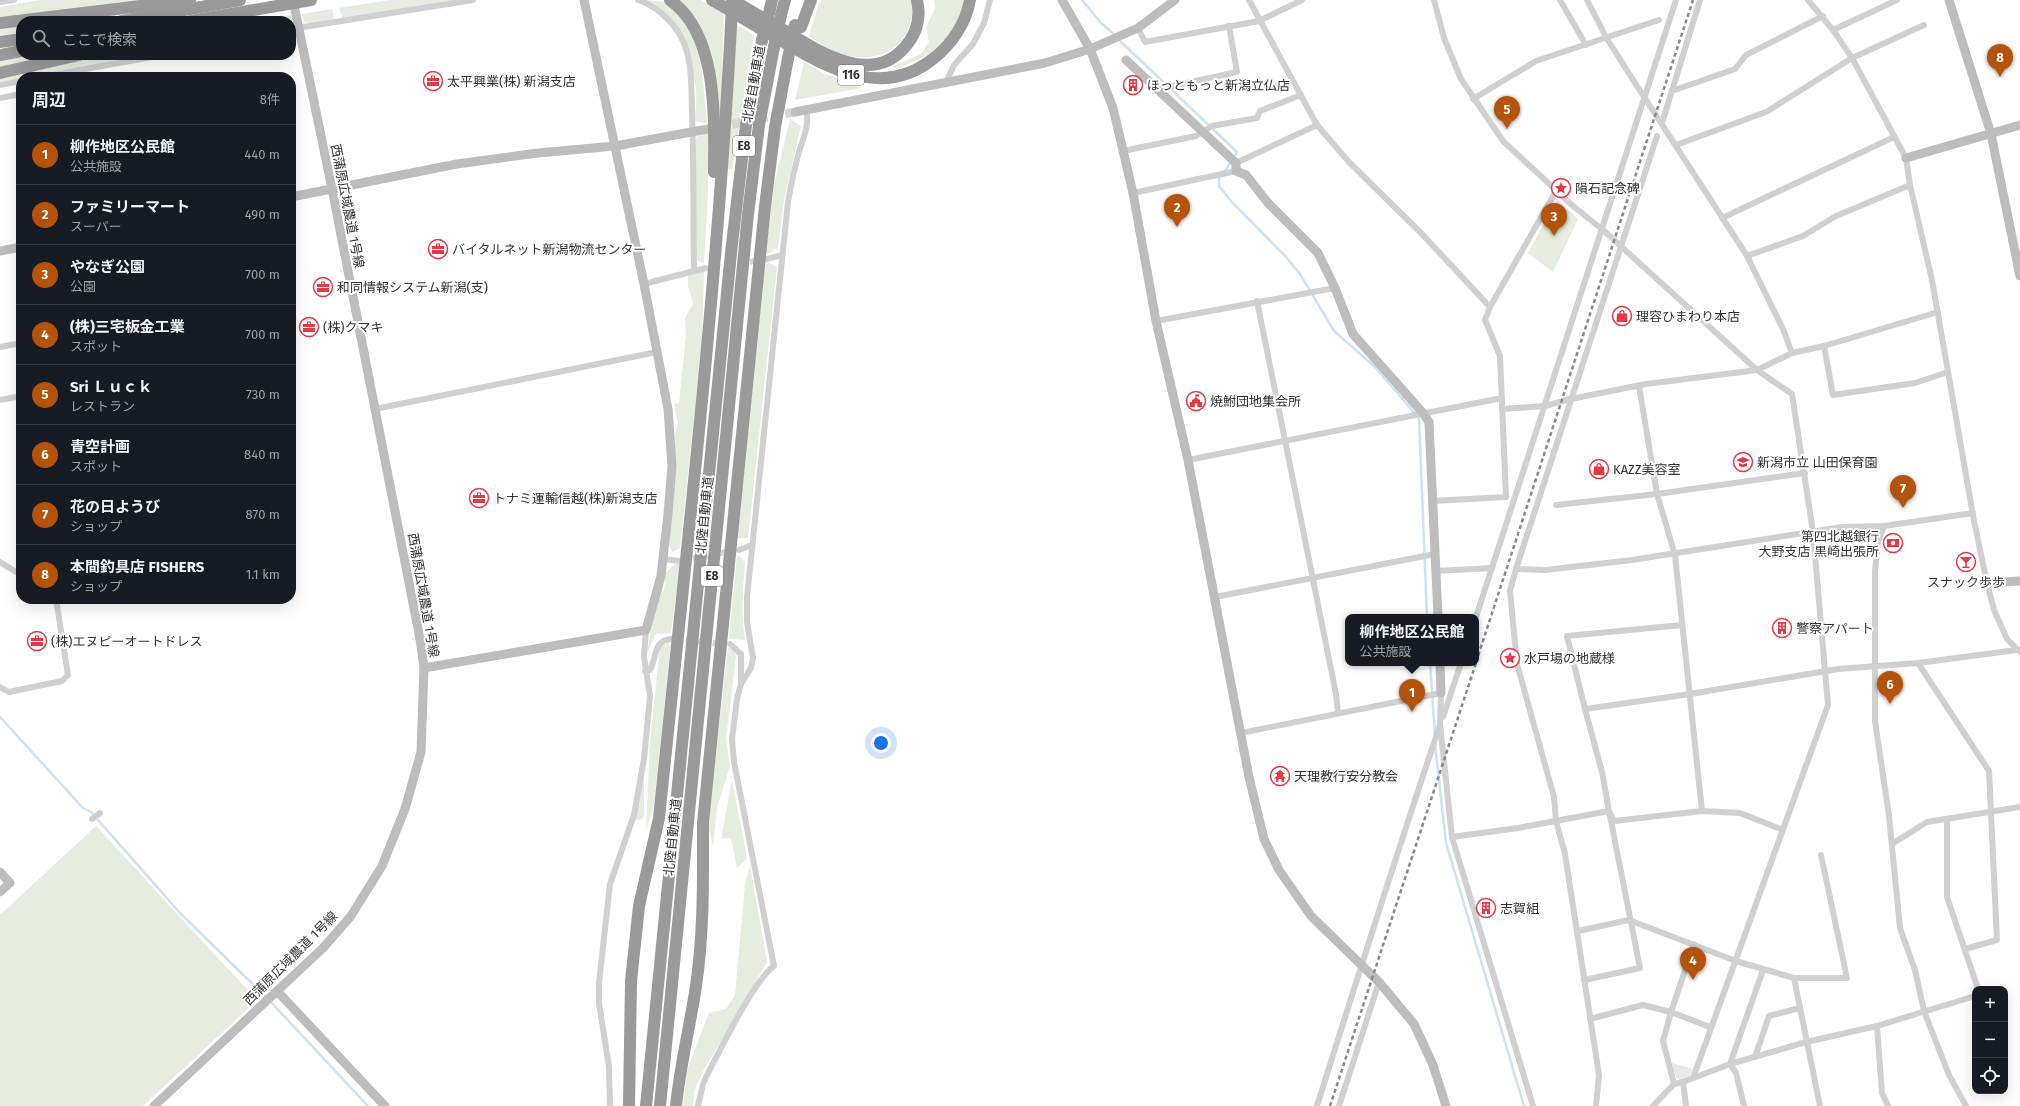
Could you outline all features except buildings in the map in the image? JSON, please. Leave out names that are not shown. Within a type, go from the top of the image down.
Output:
[{"type":"highway","points":[[53,16],[190,0]]},
{"type":"highway","points":[[150,16],[240,0]]},
{"type":"highway","points":[[670,0],[691,21],[698,33],[705,54],[710,79],[714,138],[710,270]]},
{"type":"highway","name":"116","points":[[712,0],[826,66],[853,76],[877,78],[899,76],[910,73],[937,56],[958,32],[970,0]]},
{"type":"highway","points":[[629,1106],[631,981],[639,906],[659,818],[725,121],[732,0],[825,54],[852,64],[866,65],[892,58],[910,42],[916,30],[919,18],[917,0]]},
{"type":"highway","name":"北陸自動車道","points":[[660,1106],[748,214],[759,125],[785,0]]},
{"type":"highway","points":[[676,1106],[696,986],[700,951],[704,909],[703,823],[770,164],[802,0]]},
{"type":"highway","points":[[798,26],[811,0]]},
{"type":"highway","points":[[218,16],[301,1]]},
{"type":"highway","points":[[242,16],[301,1]]},
{"type":"highway","name":"北陸自動車道","points":[[646,1106],[731,253],[746,125],[762,40],[771,4]]},
{"type":"highway","points":[[1,22],[16,20]]},
{"type":"highway","points":[[0,42],[16,39]]},
{"type":"highway","points":[[0,54],[16,52]]},
{"type":"highway","points":[[3,72],[57,60]]},
{"type":"street","points":[[0,2],[14,0]]},
{"type":"street","points":[[296,29],[473,0]]},
{"type":"street","points":[[584,0],[644,284],[668,409],[672,466],[663,559],[659,584],[646,630],[644,649],[645,671],[650,696],[644,759],[634,815],[608,893],[598,983],[599,1003],[609,1068],[610,1106]]},
{"type":"street","points":[[638,0],[661,12],[673,24],[681,37],[687,52],[690,71],[692,131],[694,271]]},
{"type":"street","points":[[946,82],[954,65],[973,44],[984,23],[990,0]]},
{"type":"street","points":[[1062,0],[1090,49],[1113,108],[1133,194],[1156,321],[1188,460],[1249,777],[1264,839],[1279,870],[1311,916],[1379,982],[1414,1024],[1433,1065],[1446,1106]]},
{"type":"street","points":[[795,112],[1045,63],[1090,49],[1138,28],[1175,0]]},
{"type":"street","points":[[1249,0],[1317,125],[1348,162],[1422,234],[1490,307]]},
{"type":"street","points":[[1138,28],[1145,42],[1259,20],[1302,0]]},
{"type":"street","points":[[1434,0],[1444,38],[1461,79],[1473,99],[1503,141],[1757,370],[1792,394],[1813,532],[1828,705],[1784,830],[1736,961],[1710,1026],[1692,1078]]},
{"type":"street","points":[[1560,0],[1586,45]]},
{"type":"street","points":[[1587,0],[1606,37],[1747,256],[1783,329],[1792,353]]},
{"type":"street","points":[[1477,614],[1546,406],[1676,0]]},
{"type":"street","points":[[1662,123],[1700,0]]},
{"type":"street","points":[[1808,0],[1823,16],[1852,58],[1906,158],[1910,185],[1938,312],[1973,513],[1987,583],[1994,610],[2007,639],[2019,651]]},
{"type":"street","points":[[1833,30],[1897,0]]},
{"type":"street","points":[[1949,0],[1991,134],[2020,276]]},
{"type":"street","name":"西蒲原広域農道 1号線","points":[[296,21],[301,1]]},
{"type":"street","points":[[1672,91],[1735,69],[1746,55],[1823,16]]},
{"type":"street","points":[[1473,99],[1536,61],[1659,20]]},
{"type":"street","points":[[1676,145],[1766,112],[1852,58],[1924,25]]},
{"type":"street","points":[[1158,91],[1163,88],[1237,72],[1229,26]]},
{"type":"street","name":"西蒲原広域農道 1号線","points":[[154,1106],[323,948],[351,916],[382,866],[405,809],[421,752],[424,668],[389,474],[332,190],[296,37]]},
{"type":"street","points":[[69,72],[135,60]]},
{"type":"street","points":[[1126,60],[1202,131],[1236,167],[1246,175],[1268,203],[1318,253],[1335,288],[1353,334],[1423,413],[1429,422],[1438,614]]},
{"type":"street","points":[[0,84],[16,82]]},
{"type":"street","points":[[0,98],[16,95]]},
{"type":"street","points":[[1123,151],[1196,136],[1212,126],[1257,118],[1260,111],[1302,95]]},
{"type":"street","points":[[741,684],[751,668],[754,658],[746,609],[752,545],[782,255],[791,185],[807,128],[808,118],[806,110]]},
{"type":"street","points":[[1133,194],[1236,167],[1317,125]]},
{"type":"street","points":[[1906,158],[2020,125]]},
{"type":"street","points":[[296,196],[457,164],[538,153],[615,146],[708,129]]},
{"type":"street","points":[[1596,1106],[1599,1075],[1578,931],[1565,854],[1556,821],[1554,797],[1517,664],[1510,590],[1657,136]]},
{"type":"street","points":[[1722,218],[1894,137]]},
{"type":"street","points":[[1747,256],[1803,236],[1836,216],[1910,185]]},
{"type":"street","points":[[1432,501],[1506,497],[1500,356],[1485,320],[1490,307],[1556,190]]},
{"type":"street","points":[[0,251],[16,248]]},
{"type":"street","points":[[767,259],[782,255]]},
{"type":"street","points":[[644,284],[694,271],[710,270]]},
{"type":"street","points":[[1156,321],[1257,301],[1335,288]]},
{"type":"street","points":[[1257,301],[1313,577],[1338,713]]},
{"type":"street","points":[[1502,410],[1546,406],[1571,399],[1646,384],[1757,370],[1792,353],[1824,346],[1938,312]]},
{"type":"street","points":[[0,347],[16,344]]},
{"type":"street","points":[[1824,346],[1833,395],[1916,383],[1948,372]]},
{"type":"street","points":[[375,408],[657,352]]},
{"type":"street","points":[[1639,386],[1657,494],[1675,555],[1702,810]]},
{"type":"street","points":[[0,400],[16,397]]},
{"type":"street","points":[[1188,460],[1502,398]]},
{"type":"street","points":[[1556,505],[1657,494],[1805,473]]},
{"type":"street","points":[[1516,569],[1545,570],[1675,555],[1842,527],[1884,526],[1973,513]]},
{"type":"street","points":[[1884,526],[1878,542],[1875,571],[1875,721],[1892,844],[1900,928],[1914,970],[1924,1011],[1949,1075],[1966,1106]]},
{"type":"street","points":[[739,550],[752,545]]},
{"type":"street","points":[[1215,597],[1434,554]]},
{"type":"street","points":[[663,559],[680,561]]},
{"type":"street","points":[[0,562],[16,572]]},
{"type":"street","points":[[1436,571],[1492,568]]},
{"type":"street","points":[[1987,583],[2020,581]]},
{"type":"street","points":[[0,687],[9,692],[62,681],[68,675],[57,604]]},
{"type":"street","points":[[1584,980],[1640,968],[1608,811],[1602,772],[1584,709],[1567,636],[1682,625]]},
{"type":"street","points":[[424,668],[646,630]]},
{"type":"street","points":[[645,671],[650,670],[653,665],[659,644],[671,639]]},
{"type":"street","points":[[698,1106],[703,1084],[709,1071],[749,999],[766,973],[774,966],[732,749],[733,727],[741,684],[741,654],[739,650],[730,644]]},
{"type":"street","points":[[1584,709],[1690,694],[1826,671],[1918,663],[2019,651]]},
{"type":"street","points":[[1918,663],[1989,771],[1997,940],[1965,949]]},
{"type":"street","points":[[1440,666],[1440,724],[1452,837],[1533,1106]]},
{"type":"street","points":[[1316,1106],[1362,967],[1399,846],[1460,666]]},
{"type":"street","points":[[1241,733],[1441,693]]},
{"type":"street","points":[[1892,844],[1927,822],[2020,807]]},
{"type":"street","points":[[1608,811],[1614,821],[1702,810],[1740,813],[1784,830]]},
{"type":"street","points":[[1452,837],[1480,834],[1608,811]]},
{"type":"street","points":[[1947,819],[1947,897],[1977,986]]},
{"type":"street","points":[[1578,931],[1630,920],[1763,970],[1794,978],[1847,978],[1821,854]]},
{"type":"street","points":[[0,872],[10,883],[0,892]]},
{"type":"street","points":[[1674,1084],[1663,1041],[1671,1012],[1694,944]]},
{"type":"street","points":[[1730,1064],[1763,970]]},
{"type":"street","points":[[1794,978],[1820,1106]]},
{"type":"street","points":[[1339,1106],[1379,982]]},
{"type":"street","points":[[277,991],[385,1106]]},
{"type":"street","points":[[1653,1106],[1674,1084],[1730,1064],[1806,1042],[1877,1026],[1972,997]]},
{"type":"street","points":[[1590,1019],[1643,1005],[1671,1012],[1710,1026]]},
{"type":"street","points":[[1755,1057],[1769,1016],[1800,1008]]},
{"type":"street","points":[[1877,1026],[1882,1093],[1888,1106]]},
{"type":"street","points":[[1730,1064],[1736,1073],[1744,1106]]},
{"type":"street","points":[[1683,1082],[1686,1106]]},
{"type":"shaded area","points":[[40,0],[156,0],[0,18],[0,7]]},
{"type":"shaded area","points":[[390,0],[458,0],[343,19],[339,8]]},
{"type":"shaded area","points":[[646,0],[665,2],[688,23],[700,49],[707,124],[695,121],[696,88],[689,50],[685,40],[674,22],[666,14]]},
{"type":"shaded area","points":[[678,0],[700,0],[724,14],[721,113],[717,110],[712,55],[701,29]]},
{"type":"shaded area","points":[[822,0],[912,0],[912,15],[909,27],[903,38],[895,47],[885,53],[860,57],[845,55],[831,50],[809,37],[817,8]]},
{"type":"shaded area","points":[[934,0],[964,0],[961,11],[952,29],[946,38],[932,52],[902,66],[892,67],[921,54],[929,42],[926,28],[935,8]]},
{"type":"shaded area","points":[[332,9],[334,18],[327,22],[304,22],[302,14]]},
{"type":"shaded area","points":[[147,10],[113,16],[89,16]]},
{"type":"shaded area","points":[[16,24],[16,33],[0,36],[0,26]]},
{"type":"shaded area","points":[[737,25],[754,35],[732,170],[728,168]]},
{"type":"shaded area","points":[[16,58],[16,60],[40,60],[0,69],[0,61]]},
{"type":"shaded area","points":[[76,60],[119,60],[54,72],[22,72]]},
{"type":"shaded area","points":[[804,62],[821,72],[862,88],[795,100]]},
{"type":"shaded area","points":[[16,73],[16,79],[0,82],[0,77]]},
{"type":"shaded area","points":[[790,119],[801,126],[784,200],[778,248],[764,255],[770,202]]},
{"type":"shaded area","points":[[708,132],[708,192],[704,263],[694,259],[696,137]]},
{"type":"shaded area","points":[[1557,200],[1578,219],[1553,272],[1528,253]]},
{"type":"shaded area","points":[[765,261],[777,267],[748,538],[737,538]]},
{"type":"shaded area","points":[[704,271],[702,345],[680,548],[672,552],[668,541],[673,441],[678,424],[674,404],[679,403],[686,335],[685,318],[693,304],[688,286],[688,274]]},
{"type":"shaded area","points":[[737,555],[745,562],[743,611],[745,640],[729,639]]},
{"type":"shaded area","points":[[676,564],[680,564],[671,633],[656,634],[647,653],[652,624],[660,594],[664,591],[666,572]]},
{"type":"shaded area","points":[[669,640],[670,652],[654,805],[646,830],[650,741],[660,647]]},
{"type":"shaded area","points":[[728,647],[735,652],[736,657],[726,739],[730,766],[717,808],[713,846],[709,829],[711,797]]},
{"type":"shaded area","points":[[644,771],[644,816],[642,819],[636,820]]},
{"type":"shaded area","points":[[732,780],[747,858],[737,868],[731,838],[721,839]]},
{"type":"shaded area","points":[[96,826],[257,1000],[143,1106],[0,1106],[0,915]]},
{"type":"shaded area","points":[[750,865],[767,962],[704,1070],[694,1091],[693,1106],[683,1106],[687,1070],[709,1013],[726,1009],[735,995],[745,884]]},
{"type":"shaded area","points":[[1672,1063],[1693,1069],[1689,1077],[1681,1080],[1676,1078]]},
{"type":"waterway","points":[[1082,0],[1101,23],[1115,35]]},
{"type":"waterway","points":[[1118,39],[1237,152],[1234,157]]},
{"type":"waterway","points":[[1231,162],[1219,179],[1219,186],[1231,201],[1286,257],[1300,274],[1334,331],[1374,366],[1419,418],[1427,614]]},
{"type":"waterway","points":[[1430,666],[1435,735]]},
{"type":"waterway","points":[[0,717],[83,808],[91,812],[180,913],[267,998]]},
{"type":"waterway","points":[[1435,744],[1446,843],[1524,1106]]},
{"type":"waterway","points":[[270,1001],[368,1106]]},
{"type":"tunnel","points":[[719,127],[795,112]]},
{"type":"tunnel","points":[[741,263],[762,260]]},
{"type":"tunnel","points":[[684,560],[732,551]]},
{"type":"tunnel","points":[[677,639],[722,644]]},
{"type":"railway","points":[[1479,653],[1693,0]]},
{"type":"railway","points":[[1330,1106],[1475,666]]},
{"type":"place","name":"本間釣具店 FISHERS","points":[[2000,77]]},
{"type":"place","name":"太平興業(株) 新潟支店","points":[[433,81]]},
{"type":"place","name":"ほっともっと新潟立仏店","points":[[1133,85]]},
{"type":"place","name":"Sri Ｌｕｃｋ","points":[[1507,129]]},
{"type":"place","name":"隕石記念碑","points":[[1561,188]]},
{"type":"place","name":"ファミリーマート","points":[[1177,227]]},
{"type":"place","name":"やなぎ公園","points":[[1554,236]]},
{"type":"place","name":"バイタルネット新潟物流センター","points":[[438,249]]},
{"type":"place","name":"和同情報システム新潟(支)","points":[[323,287]]},
{"type":"place","name":"理容ひまわり本店","points":[[1622,316]]},
{"type":"place","name":"(株)クマキ","points":[[309,327]]},
{"type":"place","name":"焼鮒団地集会所","points":[[1196,401]]},
{"type":"place","name":"新潟市立 山田保育園","points":[[1743,462]]},
{"type":"place","name":"KAZZ美容室","points":[[1599,469]]},
{"type":"place","name":"トナミ運輸信越(株)新潟支店","points":[[479,498]]},
{"type":"place","name":"花の日ようび","points":[[1903,508]]},
{"type":"place","name":"第四北越銀行 大野支店 黒崎出張所","points":[[1893,543]]},
{"type":"place","name":"スナック歩歩","points":[[1966,562]]},
{"type":"place","name":"警察アパート","points":[[1782,628]]},
{"type":"place","name":"(株)エヌピーオートドレス","points":[[37,641]]},
{"type":"place","name":"水戸場の地蔵様","points":[[1510,658]]},
{"type":"place","name":"青空計画","points":[[1890,704]]},
{"type":"place","name":"柳作地区公民館","points":[[1412,712]]},
{"type":"place","name":"天理教行安分教会","points":[[1280,776]]},
{"type":"place","name":"志賀組","points":[[1486,908]]},
{"type":"place","name":"(株)三宅板金工業","points":[[1693,980]]}]
